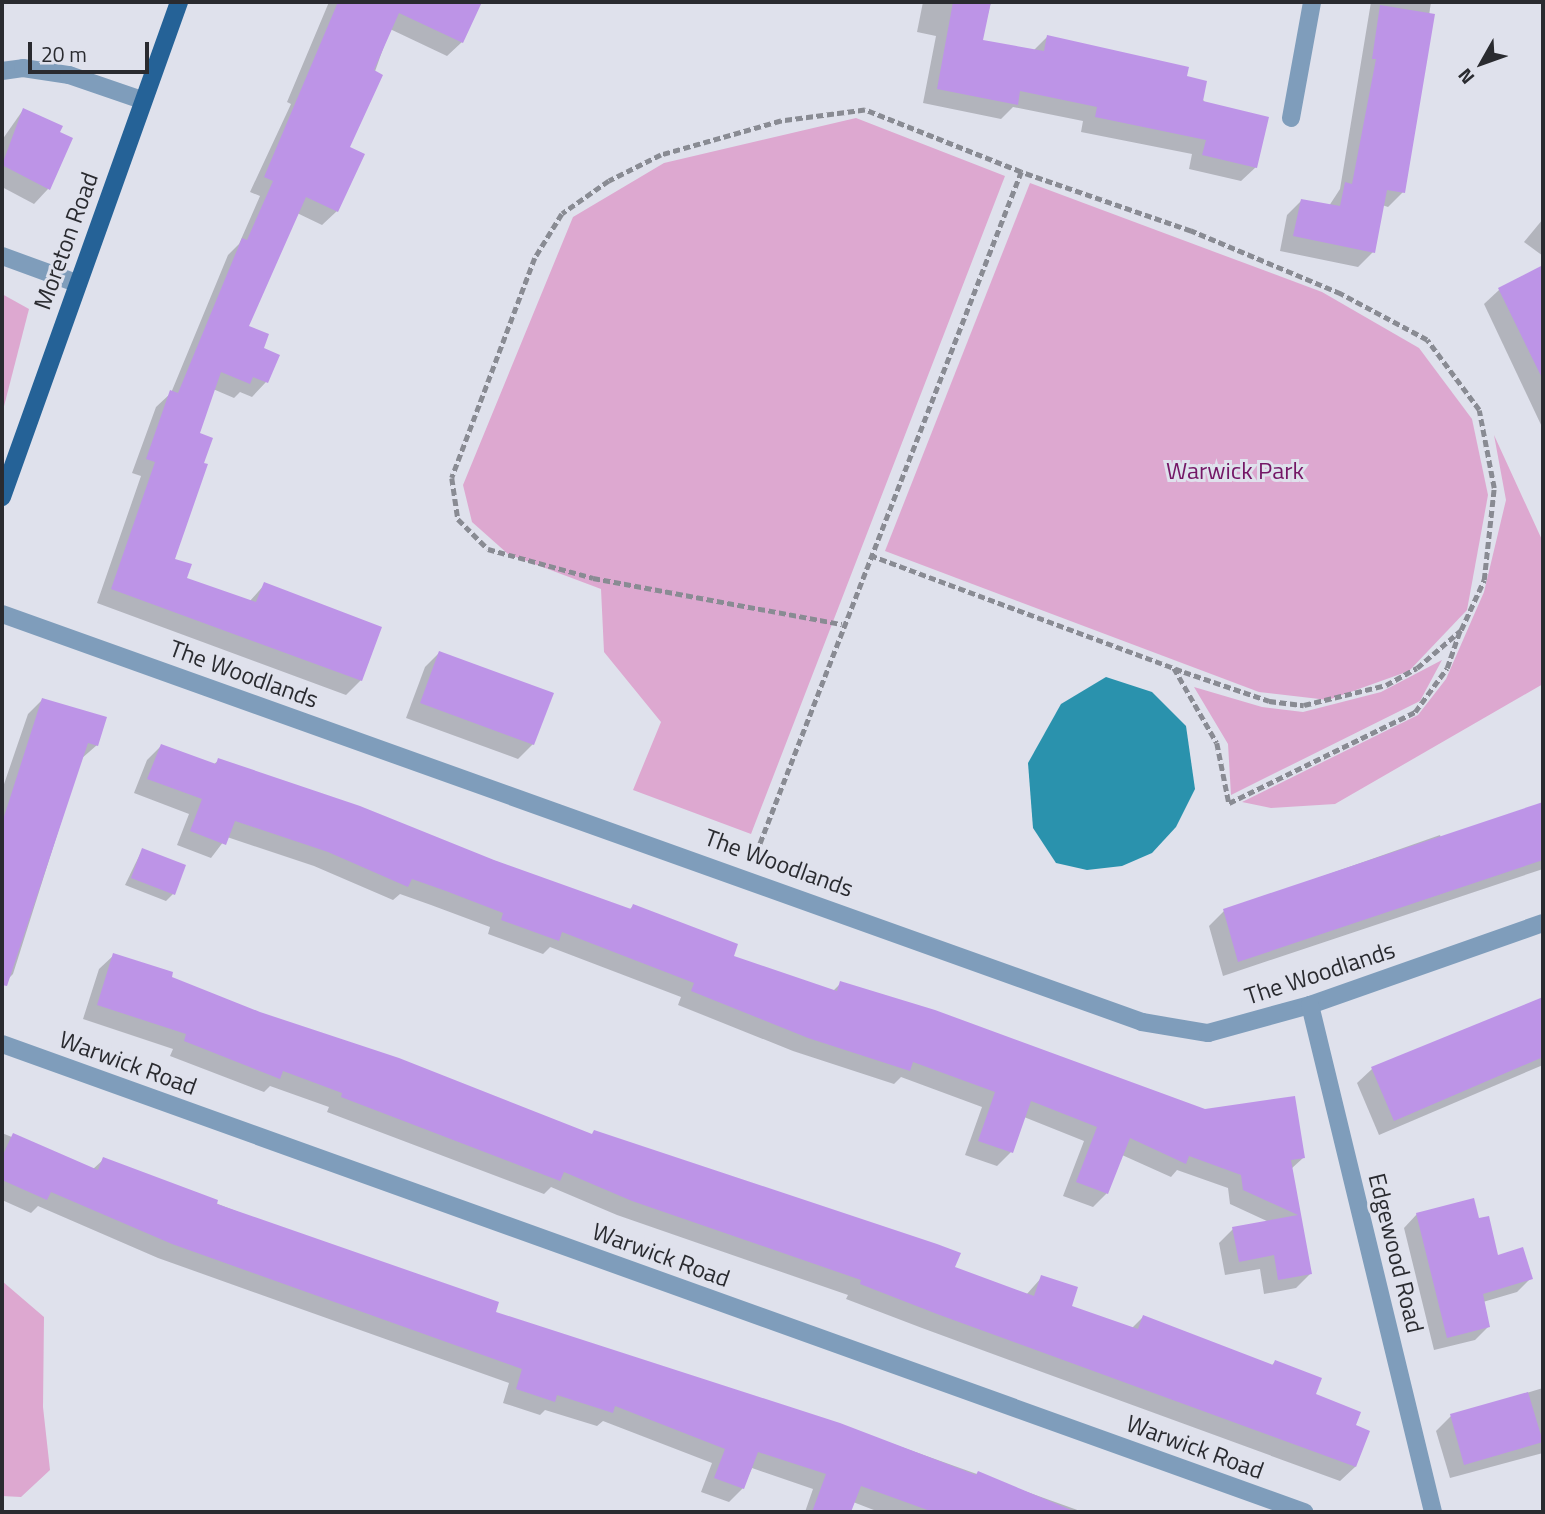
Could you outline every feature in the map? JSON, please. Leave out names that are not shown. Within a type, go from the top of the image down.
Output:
[{"type":"main road","name":"Moreton Road","points":[[2,498],[76,283],[179,2]]},
{"type":"street","points":[[1291,118],[1312,2]]},
{"type":"street","points":[[2,71],[23,68],[69,75],[142,100]]},
{"type":"street","points":[[2,256],[76,283]]},
{"type":"street","name":"The Woodlands","points":[[2,614],[747,877],[1142,1022],[1208,1033],[1310,1005],[1543,923]]},
{"type":"street","name":"Edgewood Road","points":[[1310,1005],[1433,1512]]},
{"type":"street","name":"Warwick Road","points":[[2,1044],[1304,1512]]},
{"type":"path","points":[[842,624],[566,571],[488,549],[458,519],[452,478],[535,258],[562,214],[609,181],[661,155],[781,121],[865,110],[1021,172],[1191,231],[1341,294],[1427,340],[1479,410],[1494,488],[1484,580],[1447,668],[1415,712],[1229,803],[1217,743],[1174,668]]},
{"type":"path","points":[[747,877],[842,624],[1021,172]]},
{"type":"path","points":[[870,555],[1269,701],[1318,704],[1386,685],[1417,668],[1461,630]]},
{"type":"green space","points":[[856,118],[1005,176],[751,834],[633,790],[661,722],[604,652],[601,589],[508,554],[472,522],[463,485],[573,217],[664,163]]},
{"type":"green space","name":"Warwick Park","points":[[1030,183],[1322,292],[1419,348],[1472,419],[1488,495],[1467,610],[1409,671],[1328,700],[1259,692],[885,551]]},
{"type":"green space","points":[[2,294],[29,309],[2,414]]},
{"type":"green space","points":[[1494,435],[1543,542],[1543,684],[1335,804],[1271,808],[1242,802],[1418,715],[1446,679],[1484,592],[1506,500]]},
{"type":"green space","points":[[1442,660],[1420,701],[1231,795],[1228,744],[1194,687],[1262,707],[1303,712],[1381,692]]},
{"type":"green space","points":[[2,1281],[44,1317],[43,1407],[50,1470],[21,1497],[2,1496]]},
{"type":"water","points":[[1106,677],[1152,692],[1186,726],[1195,789],[1176,827],[1152,853],[1122,866],[1087,870],[1056,863],[1033,828],[1028,763],[1061,704]]},
{"type":"building","points":[[338,2],[482,2],[463,43],[399,13],[374,70],[383,75],[350,147],[365,154],[338,212],[306,197],[249,326],[269,334],[264,348],[280,355],[268,383],[253,377],[250,384],[221,372],[200,433],[213,438],[204,463],[208,464],[175,559],[192,564],[187,578],[256,602],[264,582],[382,627],[362,681],[111,589],[155,462],[146,459],[170,390],[178,393],[242,238],[247,240],[273,181],[264,177]]},
{"type":"building","points":[[953,2],[991,2],[983,40],[1044,51],[1047,35],[1189,67],[1187,76],[1207,81],[1203,101],[1269,117],[1257,168],[1202,155],[1206,140],[1095,117],[1097,107],[1020,91],[1018,105],[937,89]]},
{"type":"building","points":[[1380,5],[1435,14],[1405,193],[1387,190],[1375,253],[1293,236],[1301,199],[1340,206],[1345,182],[1352,184],[1376,59],[1372,59]]},
{"type":"building","points":[[23,108],[63,126],[60,132],[73,138],[50,190],[2,165]]},
{"type":"building","points":[[1543,265],[1543,380],[1498,288]]},
{"type":"building","points":[[439,651],[554,693],[534,745],[420,703]]},
{"type":"building","points":[[42,698],[107,717],[98,746],[88,743],[7,986],[2,985],[2,823]]},
{"type":"building","points":[[161,744],[216,764],[218,758],[360,806],[494,860],[631,909],[633,904],[738,944],[734,956],[837,991],[840,981],[935,1010],[1205,1109],[1295,1096],[1305,1158],[1291,1160],[1312,1274],[1278,1280],[1274,1255],[1239,1262],[1232,1227],[1298,1215],[1243,1190],[1241,1175],[1189,1156],[1186,1164],[1130,1138],[1108,1194],[1076,1182],[1097,1127],[1031,1101],[1013,1153],[978,1141],[995,1092],[913,1062],[910,1071],[808,1038],[691,991],[694,983],[562,932],[559,941],[501,920],[503,913],[446,891],[412,879],[408,887],[328,852],[235,821],[226,845],[190,831],[202,799],[147,779]]},
{"type":"building","points":[[1543,802],[1543,860],[1238,962],[1223,909]]},
{"type":"building","points":[[142,848],[186,865],[175,895],[131,878]]},
{"type":"building","points":[[113,953],[173,972],[172,977],[260,1012],[399,1058],[592,1134],[594,1130],[937,1244],[961,1253],[955,1267],[1034,1296],[1041,1275],[1078,1287],[1072,1306],[1138,1329],[1143,1315],[1273,1365],[1275,1360],[1322,1378],[1316,1394],[1361,1412],[1356,1425],[1370,1431],[1356,1467],[937,1314],[860,1284],[861,1280],[632,1201],[564,1172],[560,1181],[341,1097],[342,1093],[283,1071],[280,1079],[184,1041],[186,1034],[97,1005]]},
{"type":"building","points":[[1543,997],[1543,1057],[1394,1121],[1371,1067]]},
{"type":"building","points":[[13,1133],[98,1170],[103,1157],[218,1200],[217,1204],[499,1302],[496,1312],[840,1423],[976,1475],[978,1471],[1076,1512],[933,1512],[861,1486],[851,1512],[812,1512],[826,1474],[758,1452],[744,1489],[714,1478],[725,1449],[615,1406],[613,1413],[557,1395],[555,1402],[516,1389],[522,1369],[172,1244],[51,1192],[47,1200],[2,1180],[2,1157]]},
{"type":"building","points":[[1474,1198],[1479,1218],[1489,1216],[1498,1255],[1523,1247],[1533,1279],[1483,1294],[1490,1327],[1447,1338],[1416,1213]]},
{"type":"building","points":[[1528,1392],[1543,1442],[1464,1465],[1450,1414]]}]
